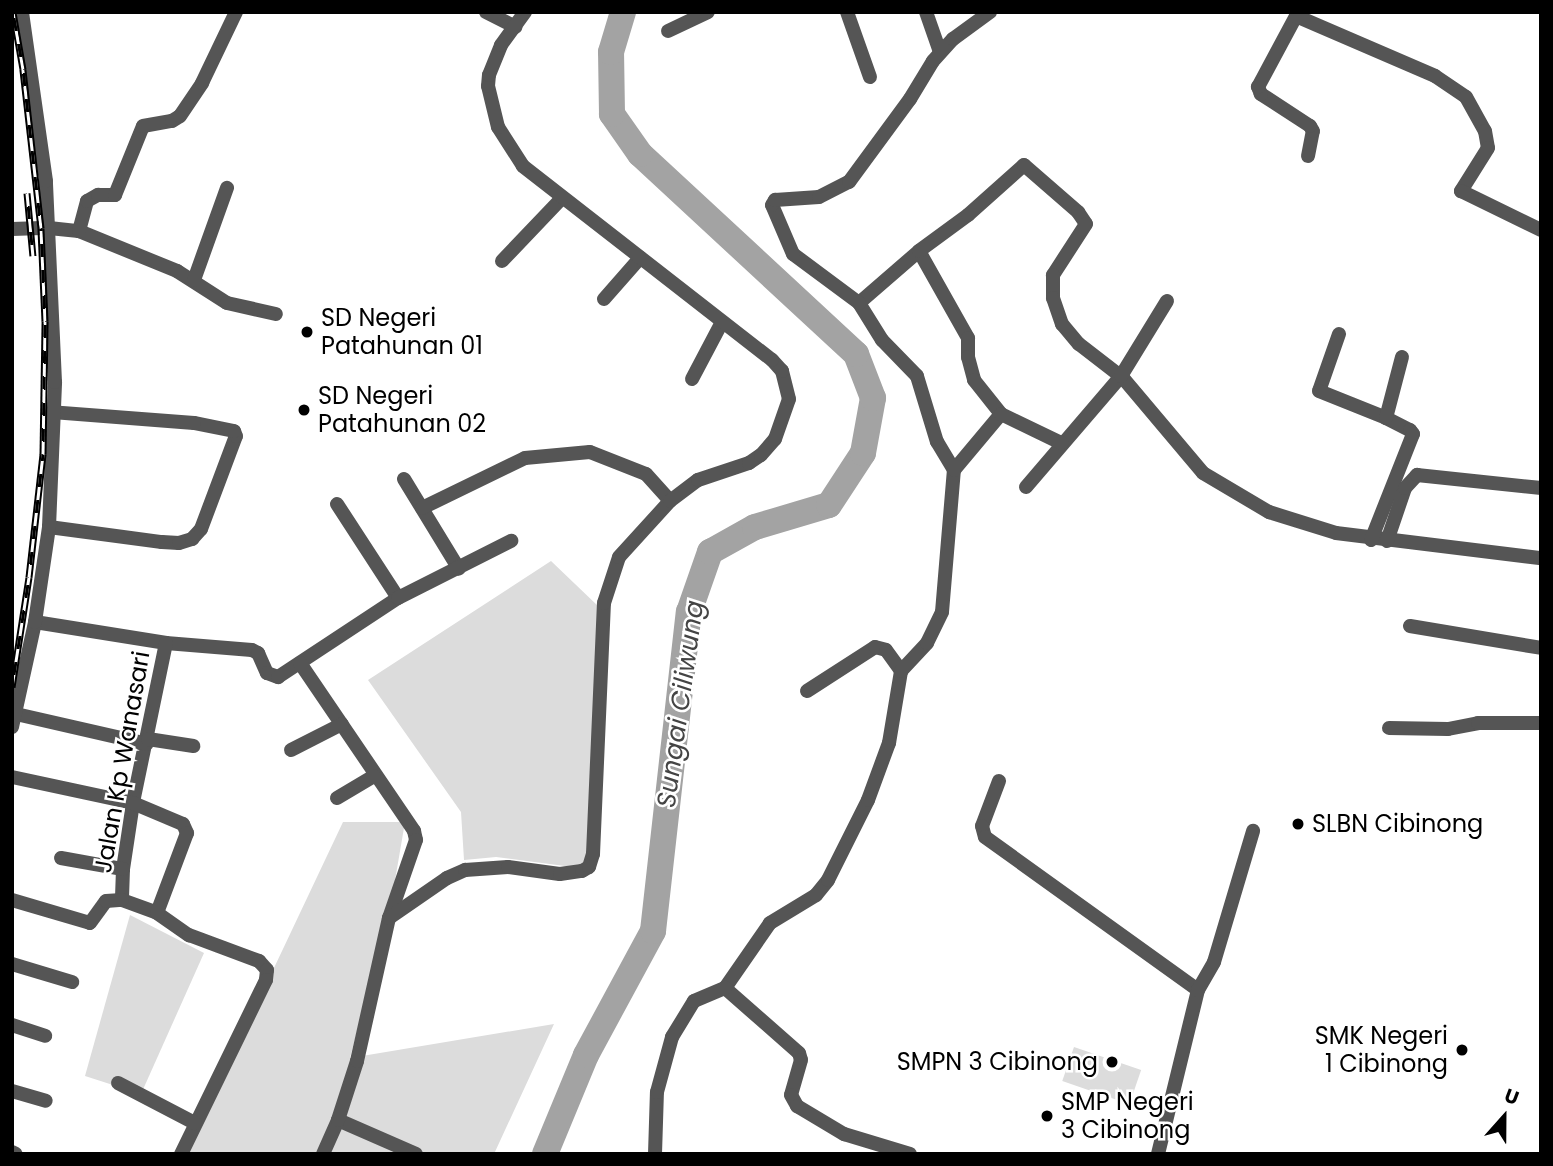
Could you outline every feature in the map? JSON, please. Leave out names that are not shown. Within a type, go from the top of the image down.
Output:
[{"type":"street","points":[[22,12],[39,123],[49,228],[55,382],[48,527],[35,622],[14,721],[193,746]]},
{"type":"street","points":[[79,231],[87,201],[98,195],[115,195],[143,125],[172,121],[180,116],[202,83],[236,12]]},
{"type":"street","points":[[486,12],[515,27]]},
{"type":"street","points":[[389,918],[447,878],[465,870],[508,867],[561,874],[582,871],[589,867],[593,855],[604,603],[619,557],[670,500],[698,480],[749,463],[761,455],[775,439],[789,399],[782,371],[561,199],[523,166],[498,127],[489,75],[501,45],[525,12]]},
{"type":"street","points":[[668,31],[708,12]]},
{"type":"street","points":[[848,12],[870,78]]},
{"type":"street","points":[[926,12],[940,52]]},
{"type":"street","points":[[954,470],[937,442],[917,376],[882,340],[859,303],[793,254],[772,203],[775,200],[820,197],[849,182],[940,52],[989,13]]},
{"type":"street","points":[[1308,156],[1313,131],[1261,94],[1258,87],[1296,16],[1435,76],[1466,97],[1485,131],[1488,148],[1461,191],[1541,230]]},
{"type":"street","points":[[859,303],[919,251],[968,215],[1024,164],[1078,212],[1086,224],[1055,268],[1051,285],[1056,313],[1069,335],[1121,376],[1191,460],[1215,481],[1269,512],[1336,533],[1371,540],[1541,558]]},
{"type":"street","points":[[194,280],[227,188]]},
{"type":"street","points":[[502,261],[561,199]]},
{"type":"street","points":[[12,229],[49,228],[79,231],[145,256],[194,280],[227,303],[276,314]]},
{"type":"street","points":[[919,251],[968,338],[968,357],[974,380],[1001,414],[1061,443]]},
{"type":"street","points":[[604,299],[639,258]]},
{"type":"street","points":[[1026,487],[1121,376],[1167,301]]},
{"type":"street","points":[[692,379],[722,322]]},
{"type":"street","points":[[1339,334],[1319,391],[1410,430],[1412,440],[1371,540]]},
{"type":"street","points":[[1386,418],[1402,357]]},
{"type":"street","points":[[48,527],[162,542],[178,543],[192,539],[201,529],[236,436],[234,431],[194,423],[52,412]]},
{"type":"street","points":[[655,1154],[657,1092],[672,1037],[694,1000],[725,988],[771,923],[816,895],[836,868],[868,800],[889,743],[901,671],[927,643],[942,612],[954,470],[1001,414]]},
{"type":"street","points":[[422,508],[525,458],[590,452],[646,474],[670,500]]},
{"type":"street","points":[[1387,541],[1405,488],[1417,475],[1541,488]]},
{"type":"street","points":[[404,478],[459,569]]},
{"type":"street","points":[[337,504],[398,598]]},
{"type":"street","points":[[35,622],[166,643],[252,650],[261,659],[264,670],[278,677],[398,598],[511,541]]},
{"type":"street","points":[[1410,625],[1541,648]]},
{"type":"street","name":"Jalan Kp Wanasari","points":[[166,643],[148,741],[133,803],[123,869],[122,900],[157,913],[189,934],[258,961],[267,971],[181,1154]]},
{"type":"street","points":[[807,691],[875,647],[886,650],[901,671]]},
{"type":"street","points":[[300,663],[374,776],[414,831],[416,840],[389,918],[366,1026],[338,1120],[323,1154]]},
{"type":"street","points":[[1389,728],[1448,729],[1478,723],[1541,723]]},
{"type":"street","points":[[291,750],[342,724]]},
{"type":"street","points":[[12,776],[133,803],[178,820],[186,828],[157,913]]},
{"type":"street","points":[[337,798],[374,776]]},
{"type":"street","points":[[999,781],[982,826],[985,837],[1198,990]]},
{"type":"street","points":[[1158,1154],[1198,990],[1214,962],[1253,831]]},
{"type":"street","points":[[61,858],[123,869]]},
{"type":"street","points":[[12,900],[90,923],[106,901],[122,900]]},
{"type":"street","points":[[12,964],[72,982]]},
{"type":"street","points":[[725,988],[799,1053],[801,1059],[791,1095],[797,1106],[844,1135],[909,1154]]},
{"type":"street","points":[[12,1025],[45,1036]]},
{"type":"street","points":[[118,1083],[195,1123]]},
{"type":"street","points":[[12,1091],[46,1101]]},
{"type":"street","points":[[338,1120],[416,1154]]},
{"type":"shaded area","points":[[551,561],[598,606],[588,859],[580,868],[496,857],[464,860],[461,812],[368,680]]},
{"type":"shaded area","points":[[343,822],[405,822],[393,892],[350,1058],[554,1024],[494,1154],[186,1154]]},
{"type":"shaded area","points":[[130,915],[204,953],[141,1094],[85,1076]]},
{"type":"shaded area","points":[[1074,1047],[1141,1070],[1129,1104],[1062,1081]]},
{"type":"waterway","name":"Sungai Ciliwung","points":[[545,1154],[586,1055],[653,931],[689,612],[710,552],[755,527],[829,505],[863,453],[873,398],[856,354],[640,154],[612,114],[611,52],[623,12]]},
{"type":"railway","points":[[12,687],[29,577],[43,454],[45,321],[41,228],[23,69],[13,12]]},
{"type":"railway","points":[[27,193],[33,256]]},
{"type":"place","name":"SD Negeri Patahunan 01","points":[[307,332]]},
{"type":"place","name":"SD Negeri Patahunan 02","points":[[304,410]]},
{"type":"place","name":"SLBN Cibinong","points":[[1298,824]]},
{"type":"place","name":"SMK Negeri 1 Cibinong","points":[[1462,1050]]},
{"type":"place","name":"SMPN 3 Cibinong","points":[[1112,1062]]},
{"type":"place","name":"SMP Negeri 3 Cibinong","points":[[1047,1116]]}]
